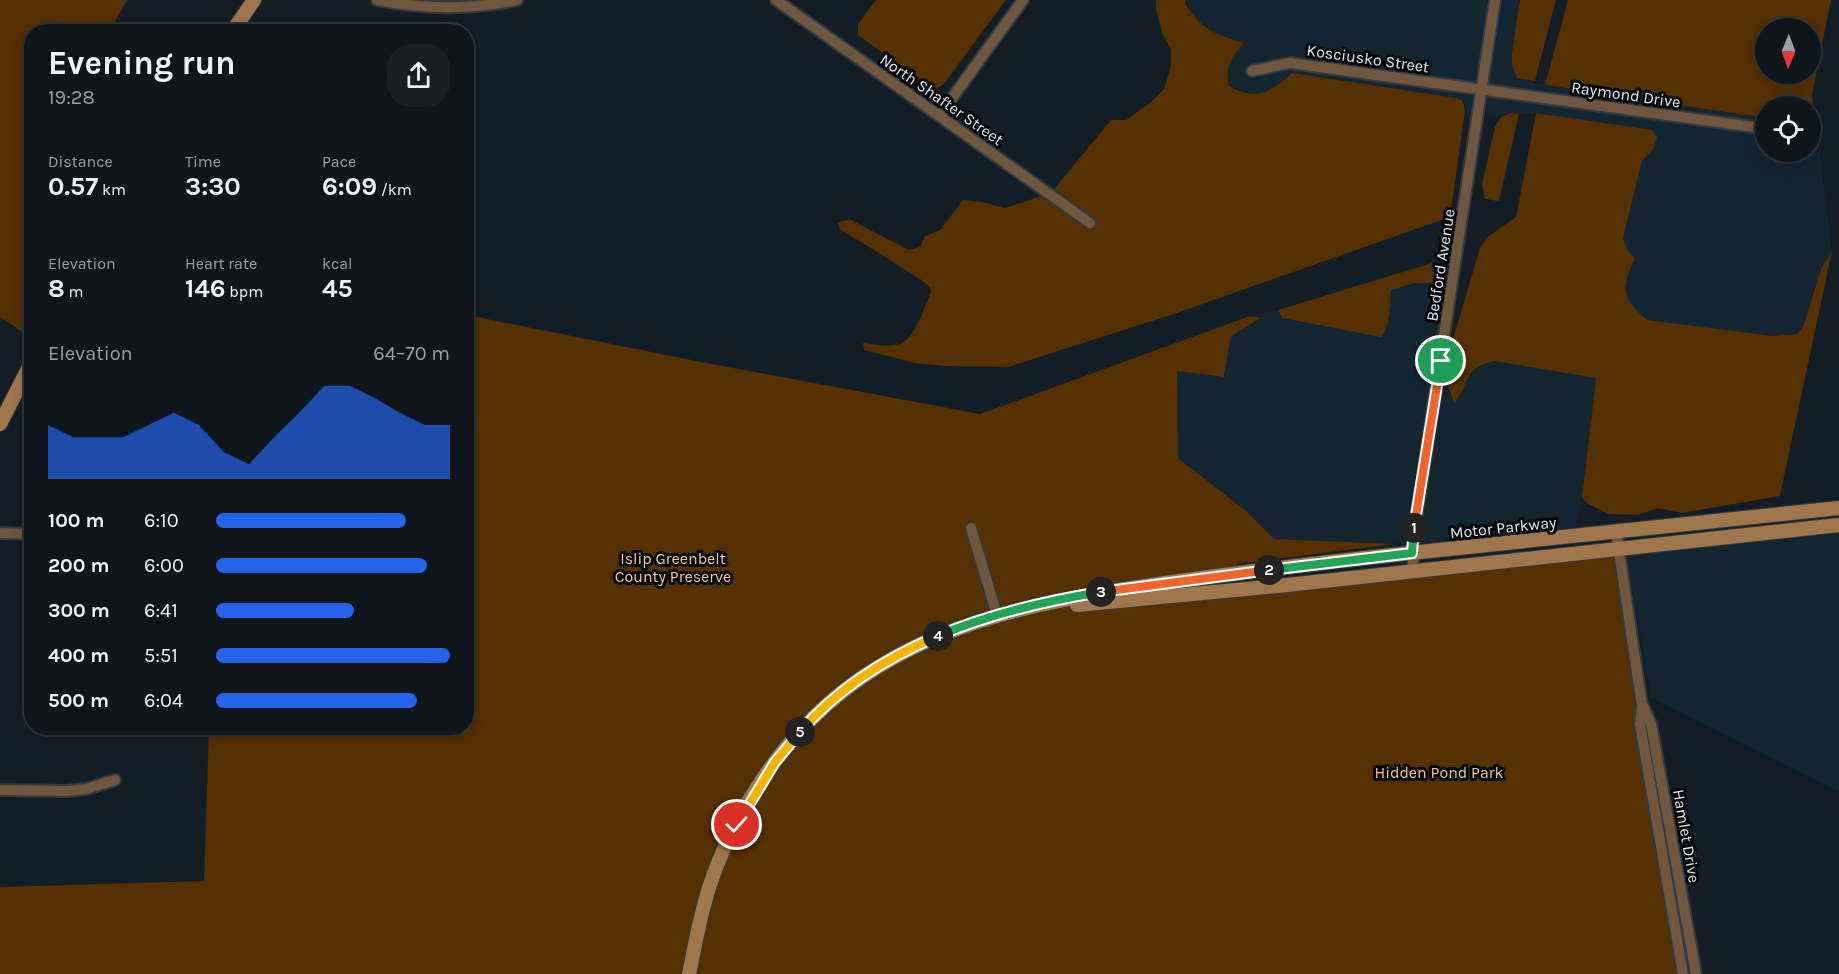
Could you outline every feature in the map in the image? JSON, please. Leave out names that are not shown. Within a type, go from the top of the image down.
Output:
[{"type":"main road","points":[[238,24],[254,0]]},
{"type":"main road","points":[[0,424],[24,377]]},
{"type":"main road","name":"Motor Parkway","points":[[689,974],[703,907],[718,863],[754,795],[775,762],[825,705],[871,671],[921,644],[996,615],[1070,597],[1195,579],[1412,553],[1839,508]]},
{"type":"main road","name":"Motor Parkway","points":[[1030,606],[1071,605],[1839,525]]},
{"type":"street","points":[[376,0],[451,7],[479,6],[517,0]]},
{"type":"street","name":"North Shafter Street","points":[[776,0],[1090,222]]},
{"type":"street","points":[[939,116],[1023,0]]},
{"type":"street","name":"Bedford Avenue","points":[[1413,570],[1412,553],[1495,0]]},
{"type":"street","name":"Kosciusko Street","points":[[1252,71],[1290,63],[1481,89]]},
{"type":"street","name":"Raymond Drive","points":[[1481,89],[1755,127]]},
{"type":"street","points":[[971,528],[996,615]]},
{"type":"street","name":"Hamlet Drive","points":[[1616,531],[1642,706],[1641,724],[1647,771],[1683,974]]},
{"type":"street","points":[[0,533],[24,534]]},
{"type":"street","name":"Hamlet Drive","points":[[1642,706],[1652,723],[1696,974]]},
{"type":"street","points":[[0,790],[67,791],[86,789],[115,780]]},
{"type":"shaded area","points":[[1186,0],[1520,0],[1512,52],[1517,78],[1545,85],[1755,116],[1755,162],[1820,162],[1832,251],[1821,269],[1804,324],[1798,334],[1773,336],[1648,320],[1627,301],[1625,290],[1635,260],[1623,238],[1642,161],[1653,149],[1548,114],[1511,113],[1501,117],[1465,111],[1463,101],[1292,73],[1271,91],[1257,94],[1241,93],[1229,85],[1226,75],[1229,62],[1243,43],[1199,24],[1185,2]]},
{"type":"shaded area","points":[[1434,274],[1450,275],[1438,358],[1446,363],[1448,385],[1460,397],[1467,376],[1480,364],[1494,361],[1596,378],[1582,498],[1576,527],[1409,544],[1274,539],[1246,511],[1178,458],[1177,371],[1224,377],[1231,336],[1260,317],[1250,316],[1278,310],[1282,318],[1297,322],[1381,336],[1391,302],[1391,290],[1415,283],[1431,283]]},
{"type":"shaded area","points":[[1839,534],[1839,791],[1651,697],[1626,555]]},
{"type":"green space","points":[[0,0],[127,0],[114,24],[24,24],[24,333],[0,317]]},
{"type":"green space","points":[[876,0],[1006,0],[944,84],[938,88],[929,86],[858,35],[858,24]]},
{"type":"green space","points":[[1156,0],[1186,0],[1185,3],[1203,25],[1216,33],[1244,43],[1232,58],[1228,73],[1229,86],[1238,91],[1262,93],[1277,86],[1292,73],[1456,98],[1463,101],[1465,111],[1450,217],[1177,313],[1008,367],[915,363],[864,350],[863,343],[893,345],[907,339],[920,320],[931,292],[930,287],[840,229],[838,223],[849,219],[909,250],[920,247],[925,236],[940,230],[963,200],[1005,208],[1051,193],[1111,120],[1126,120],[1150,103],[1164,89],[1171,66],[1171,49],[1162,33]]},
{"type":"green space","points":[[1520,0],[1556,0],[1535,81],[1517,78],[1512,65]]},
{"type":"green space","points":[[1568,0],[1831,0],[1821,50],[1821,18],[1755,18],[1755,84],[1814,84],[1812,96],[1755,96],[1755,116],[1545,85]]},
{"type":"green space","points":[[1511,113],[1519,114],[1499,201],[1485,199],[1482,184],[1495,127],[1501,117]]},
{"type":"green space","points":[[1536,113],[1652,130],[1657,138],[1653,149],[1642,161],[1623,238],[1627,249],[1635,259],[1627,278],[1628,300],[1648,320],[1773,336],[1798,334],[1804,324],[1821,269],[1832,251],[1780,496],[1681,513],[1657,508],[1638,515],[1609,514],[1588,504],[1582,498],[1596,378],[1494,361],[1483,364],[1471,373],[1454,403],[1448,385],[1446,363],[1480,248],[1486,238],[1516,217]]},
{"type":"green space","points":[[1432,263],[1435,279],[1431,283],[1415,283],[1391,290],[1388,321],[1381,337],[1282,318],[1278,310]]},
{"type":"green space","points":[[474,316],[980,414],[1250,316],[1261,318],[1231,336],[1224,377],[1177,371],[1178,458],[1246,511],[1274,539],[1395,544],[1236,564],[1249,572],[1034,605],[1618,548],[1640,705],[1683,974],[0,974],[0,887],[204,881],[209,735],[474,735]]},
{"type":"route","points":[[737,825],[775,762],[825,705],[894,657],[949,632],[996,615],[1070,597],[1231,574],[1412,553],[1441,361]]},
{"type":"park label","name":"Islip Greenbelt County Preserve","points":[[673,567]]},
{"type":"park label","name":"Hidden Pond Park","points":[[1439,772]]}]
